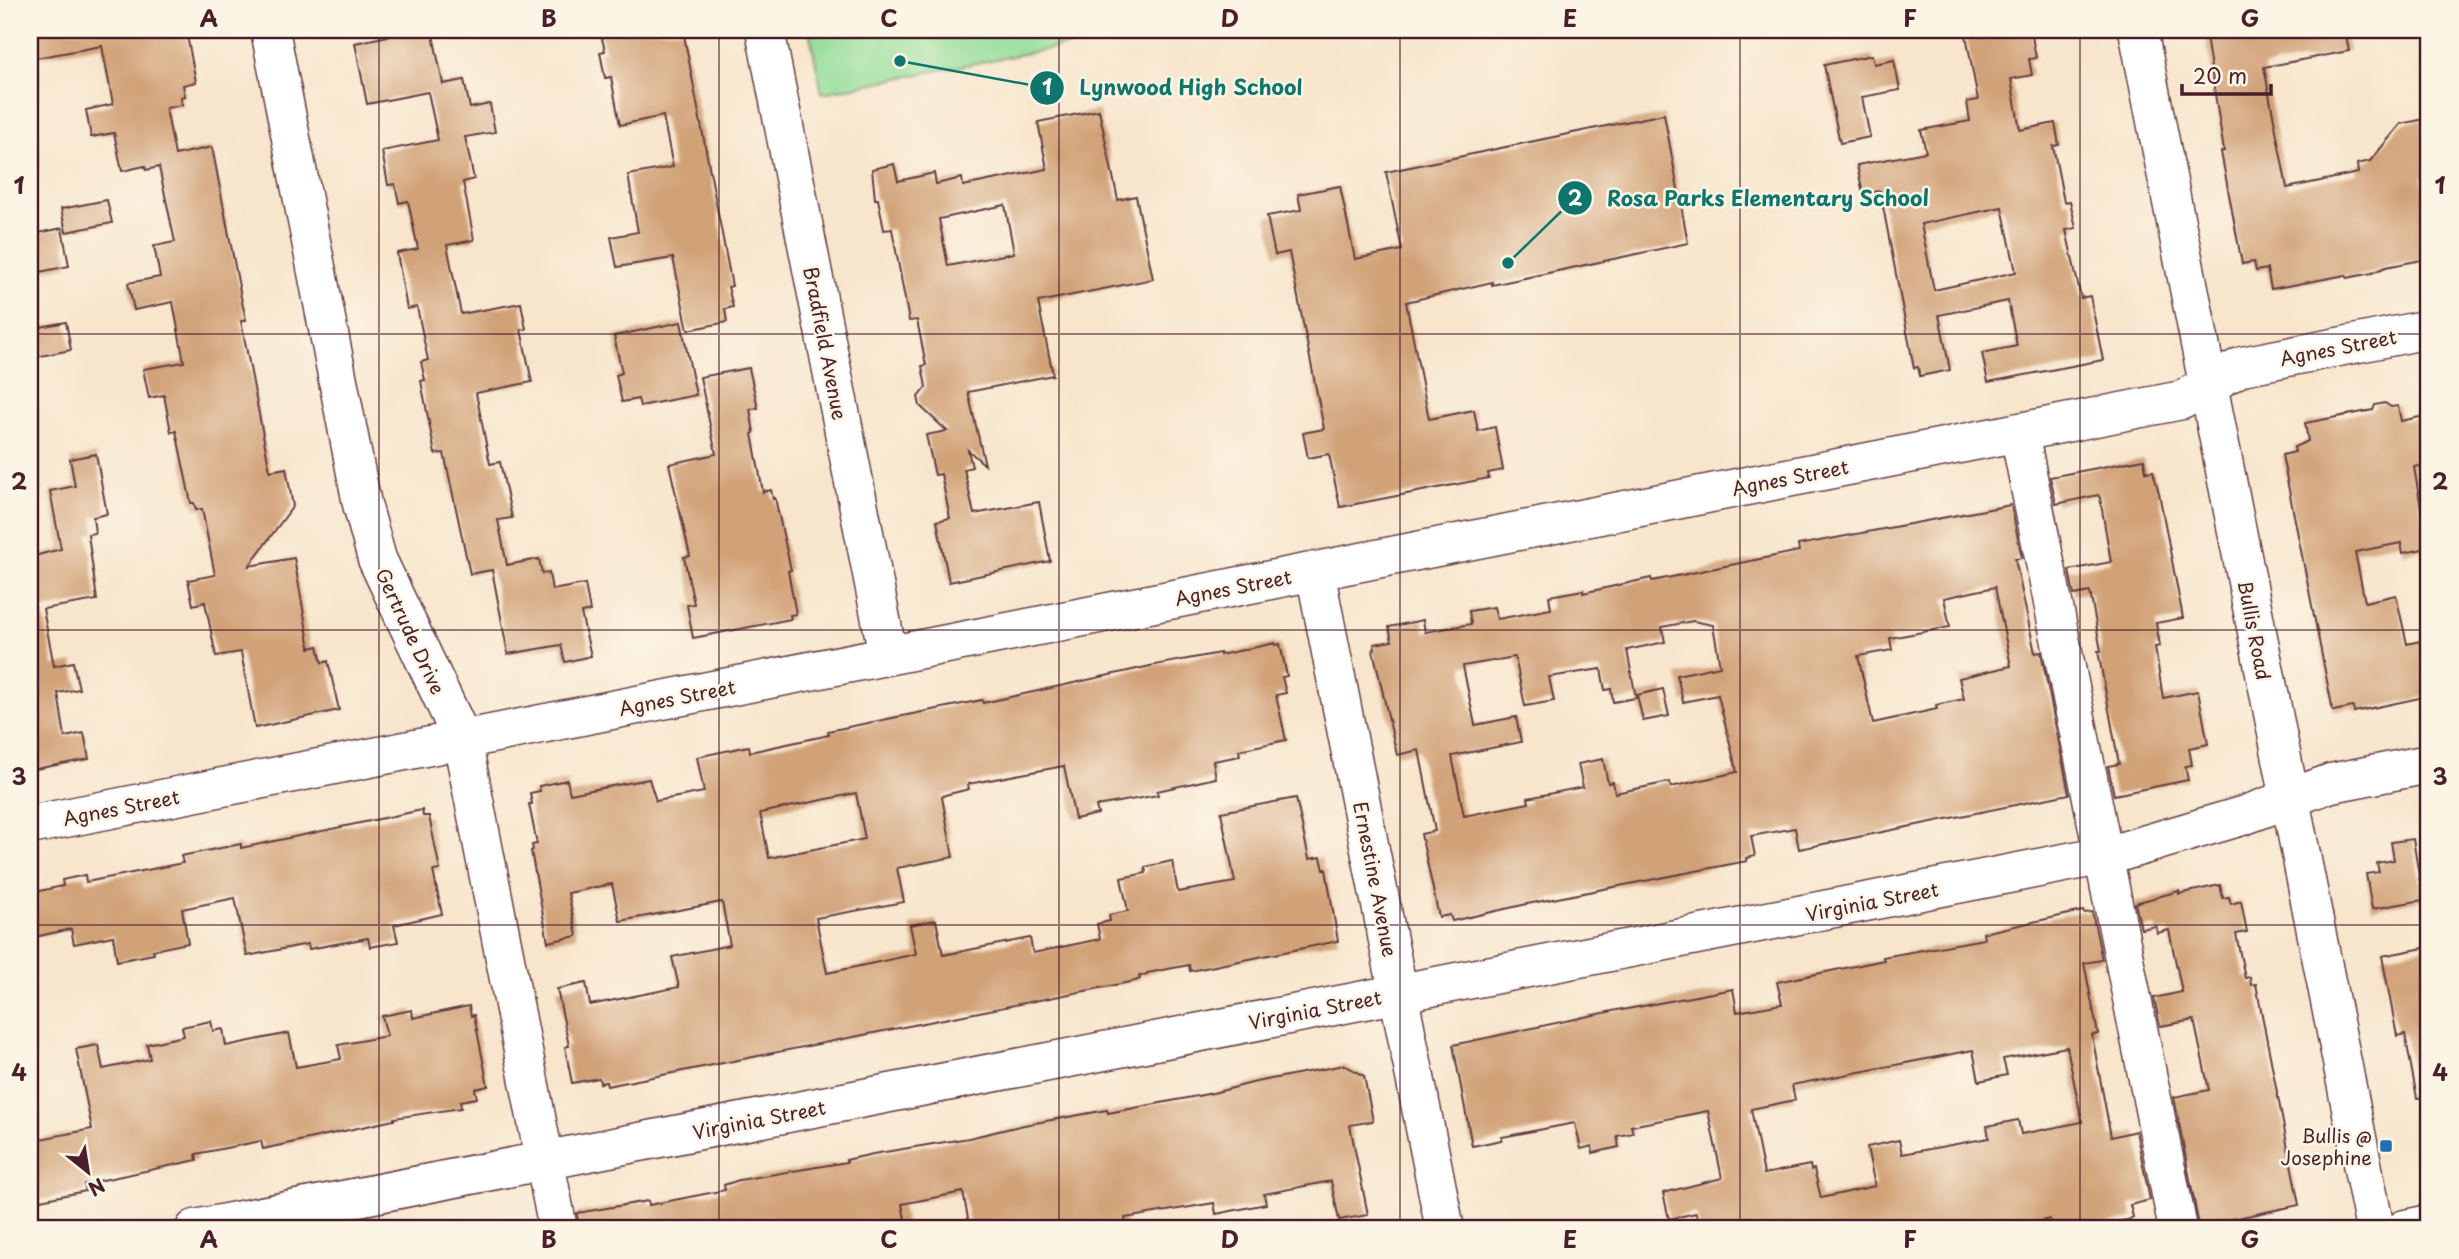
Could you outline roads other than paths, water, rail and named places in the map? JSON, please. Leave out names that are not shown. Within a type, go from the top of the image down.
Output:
[{"type":"street","name":"Gertrude Drive","points":[[270,30],[362,504],[372,542],[386,578],[462,739],[558,1229]]},
{"type":"street","name":"Bradfield Avenue","points":[[765,30],[888,655]]},
{"type":"street","name":"Bullis Road","points":[[2138,30],[2375,1229]]},
{"type":"street","name":"Agnes Street","points":[[30,825],[2182,400],[2242,366],[2429,329]]},
{"type":"street","points":[[2019,432],[2178,1229]]},
{"type":"street","name":"Ernestine Avenue","points":[[1315,571],[1445,1229]]},
{"type":"street","name":"Virginia Street","points":[[195,1229],[2104,856],[2245,815],[2331,783],[2429,764]]},
{"type":"street","points":[[2405,1229],[2429,1224]]},
{"type":"place","name":"Lynwood High School","points":[[900,61]]},
{"type":"place","name":"Rosa Parks Elementary School","points":[[1508,263]]},
{"type":"place","name":"Bullis @ Josephine","points":[[2386,1146]]}]
